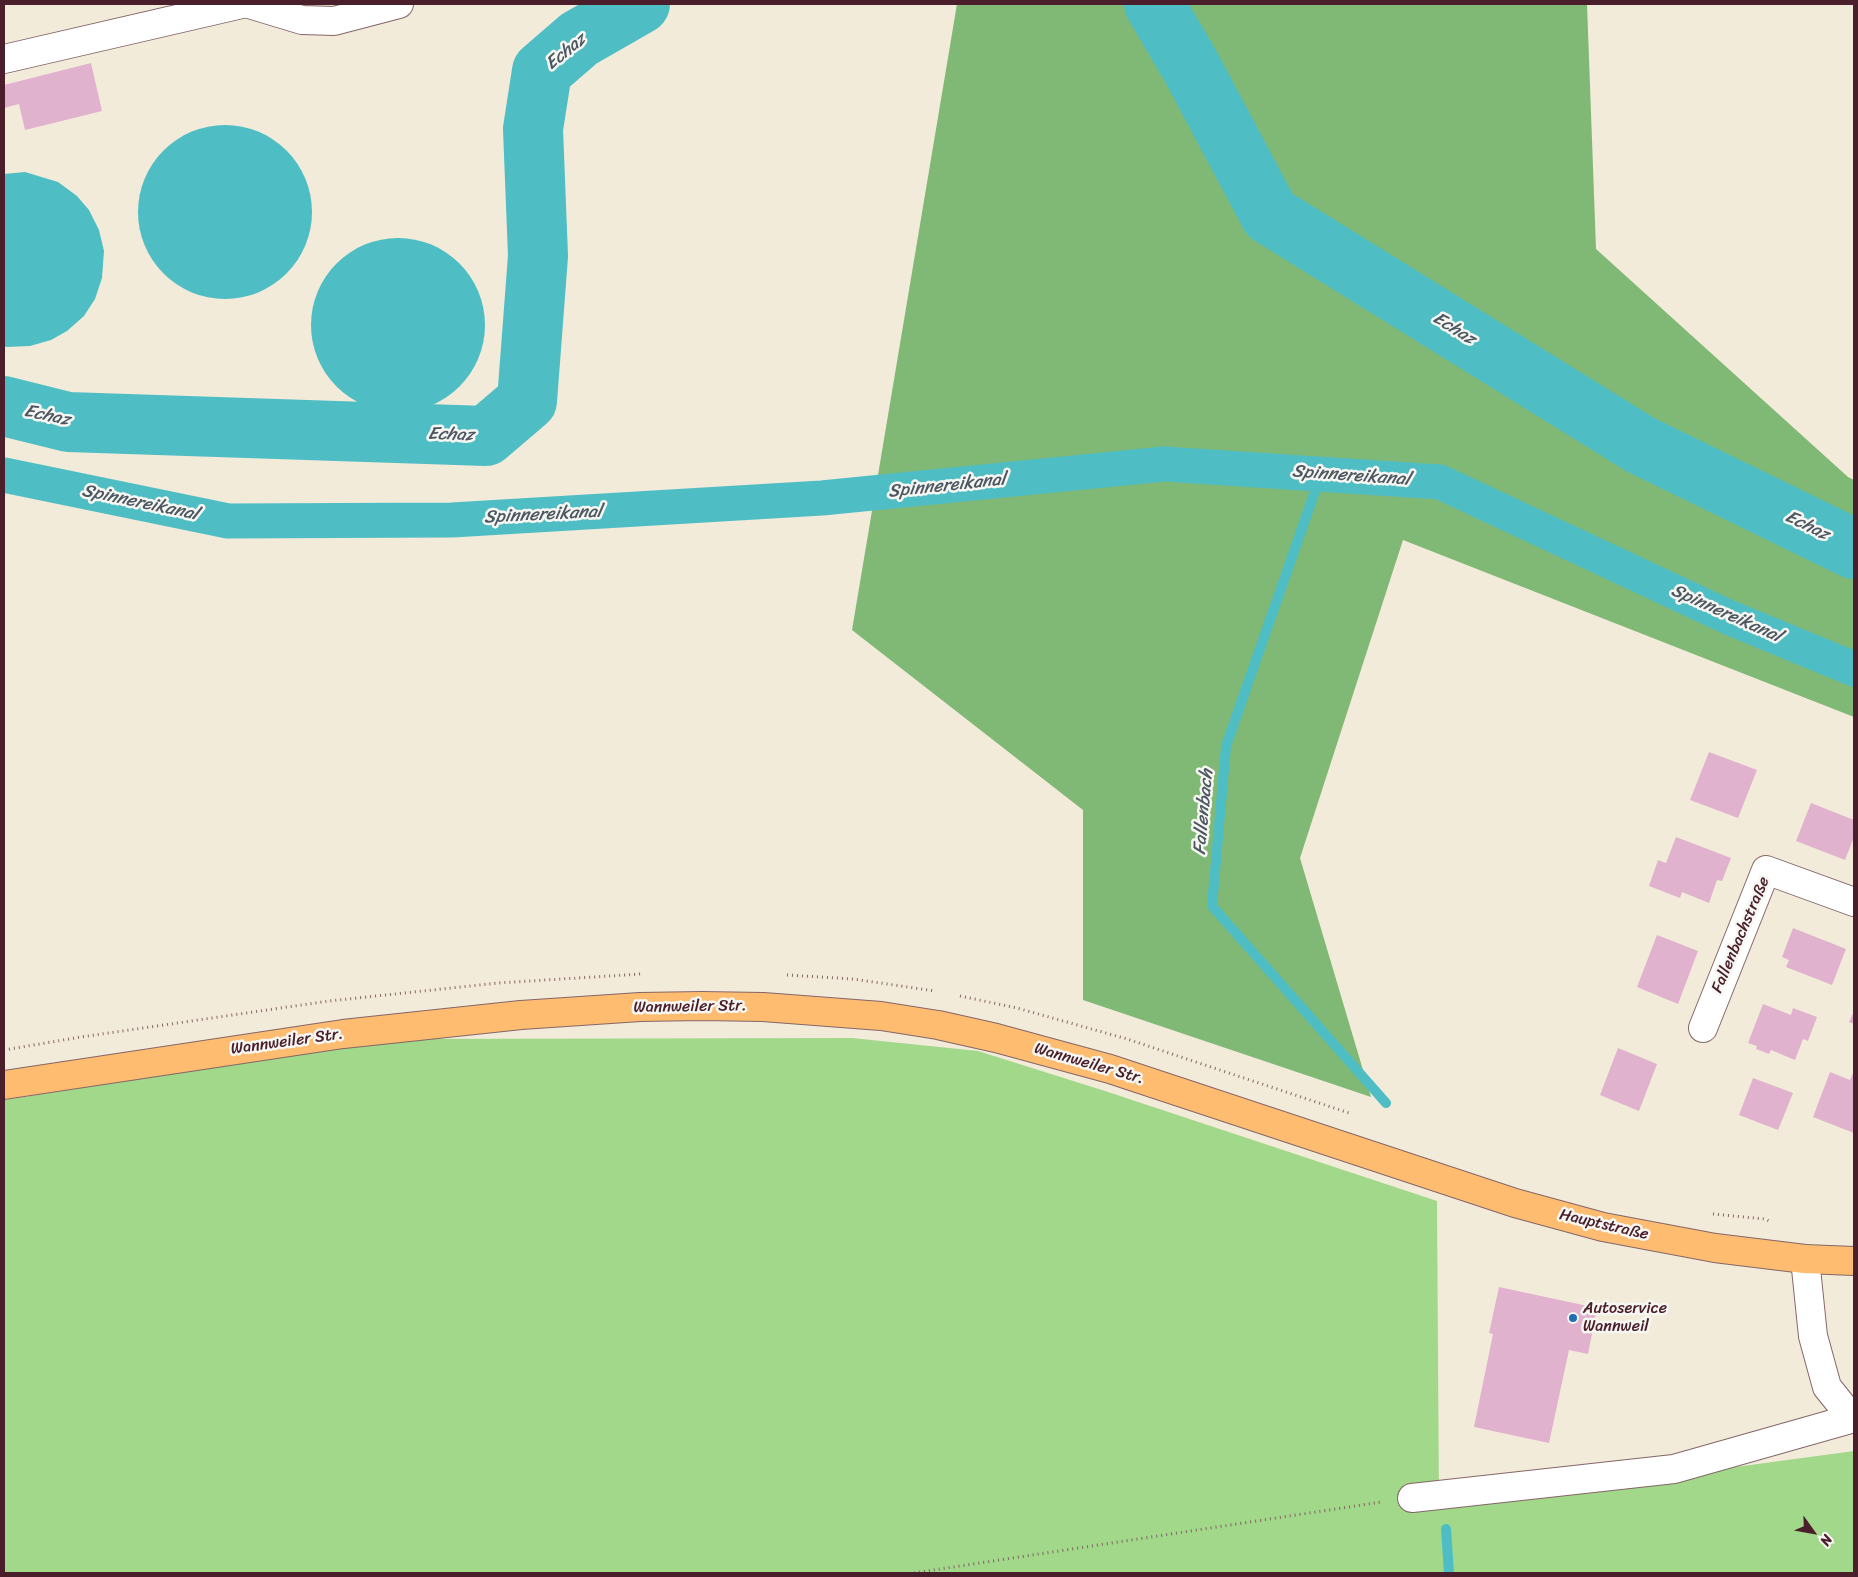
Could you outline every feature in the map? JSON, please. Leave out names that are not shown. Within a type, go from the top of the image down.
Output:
[{"type":"main road","name":"Wannweiler Str.","points":[[4,1085],[334,1035],[460,1020],[631,1008],[764,1007],[881,1016],[938,1025],[996,1038],[1110,1069],[1362,1153]]},
{"type":"main road","name":"Hauptstraße","points":[[1362,1153],[1515,1203],[1603,1227],[1715,1248],[1805,1259],[1854,1261]]},
{"type":"street","points":[[4,59],[202,8],[242,4]]},
{"type":"street","points":[[249,4],[302,20],[334,21],[399,4]]},
{"type":"street","name":"Fallenbachstraße","points":[[1703,1028],[1766,870],[1854,902]]},
{"type":"street","points":[[1412,1498],[1674,1469],[1853,1418],[1827,1387],[1813,1336],[1805,1259]]},
{"type":"path","points":[[4,1050],[329,1001],[498,983],[624,973],[643,974]]},
{"type":"path","points":[[786,975],[862,980],[943,992]]},
{"type":"path","points":[[958,995],[1017,1008],[1127,1039],[1355,1115]]},
{"type":"path","points":[[1705,1212],[1765,1219],[1773,1223]]},
{"type":"path","points":[[914,1573],[1412,1498]]},
{"type":"green space","points":[[957,4],[1587,4],[1596,249],[1848,477],[1854,480],[1854,717],[1403,540],[1300,858],[1371,1097],[1083,1000],[1083,810],[852,630]]},
{"type":"green space","points":[[852,1038],[978,1051],[1437,1201],[1439,1507],[1854,1451],[1854,1573],[4,1573],[4,1100],[397,1039]]},
{"type":"water","points":[[234,125],[258,131],[273,139],[287,150],[298,164],[306,179],[311,195],[311,229],[306,245],[298,260],[287,274],[273,285],[258,293],[242,298],[216,299],[192,293],[177,285],[163,274],[152,260],[144,245],[139,229],[138,203],[144,179],[152,164],[163,150],[177,139],[192,131],[208,126]]},
{"type":"water","points":[[25,172],[58,182],[77,196],[89,210],[99,230],[104,251],[102,278],[95,299],[84,316],[67,331],[51,340],[30,346],[6,347],[4,346],[4,174]]},
{"type":"water","points":[[407,238],[431,244],[447,252],[460,263],[471,276],[479,292],[484,308],[484,342],[479,358],[471,374],[460,387],[447,398],[423,409],[407,412],[389,412],[373,409],[349,398],[325,374],[312,342],[311,316],[314,300],[325,276],[349,252],[381,239]]},
{"type":"building","points":[[91,63],[102,111],[25,130],[19,104],[4,108],[4,85]]},
{"type":"building","points":[[1709,752],[1757,770],[1738,818],[1690,800]]},
{"type":"building","points":[[1811,803],[1854,820],[1854,837],[1845,860],[1796,841]]},
{"type":"building","points":[[1676,837],[1731,858],[1722,881],[1717,880],[1709,903],[1682,892],[1680,898],[1649,886],[1658,860],[1666,863]]},
{"type":"building","points":[[1793,928],[1846,949],[1832,985],[1786,967],[1789,960],[1782,957]]},
{"type":"building","points":[[1657,935],[1698,951],[1678,1004],[1637,987]]},
{"type":"building","points":[[1763,1004],[1791,1015],[1793,1008],[1817,1017],[1808,1041],[1803,1039],[1795,1060],[1771,1050],[1769,1054],[1756,1049],[1757,1046],[1748,1043]]},
{"type":"building","points":[[1854,1011],[1854,1024],[1849,1022]]},
{"type":"building","points":[[1618,1048],[1657,1064],[1639,1111],[1600,1095]]},
{"type":"building","points":[[1854,1071],[1854,1133],[1813,1117],[1830,1072],[1850,1080]]},
{"type":"building","points":[[1753,1078],[1793,1093],[1778,1130],[1739,1115]]},
{"type":"building","points":[[1499,1287],[1597,1308],[1588,1354],[1569,1350],[1549,1443],[1474,1427],[1493,1334],[1489,1333]]},
{"type":"waterway","name":"Echaz","points":[[4,406],[68,422],[486,436],[527,401],[538,256],[533,129],[542,71],[579,39],[640,4]]},
{"type":"waterway","name":"Echaz","points":[[1154,4],[1190,65],[1270,215],[1641,445],[1854,549]]},
{"type":"waterway","name":"Spinnereikanal","points":[[4,475],[228,521],[452,520],[822,498],[1164,464],[1440,482],[1728,617],[1854,669]]},
{"type":"waterway","name":"Fallenbach","points":[[1321,474],[1226,746],[1212,906],[1386,1103]]},
{"type":"waterway","name":"Fallenbach","points":[[1446,1529],[1449,1573]]},
{"type":"place","name":"Autoservice Wannweil","points":[[1573,1318]]}]
